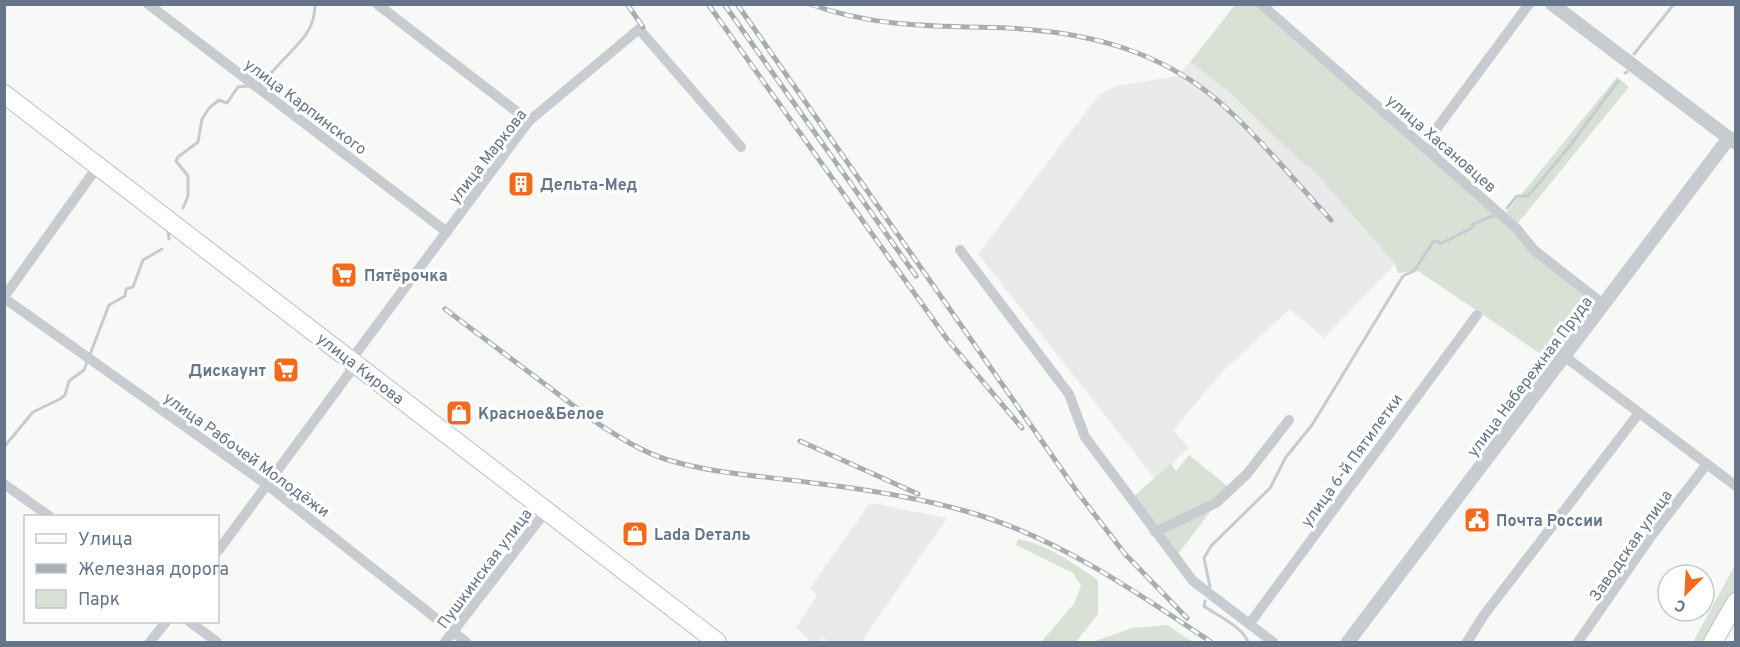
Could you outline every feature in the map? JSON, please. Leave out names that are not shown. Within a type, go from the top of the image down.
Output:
[{"type":"main road","name":"улица Кирова","points":[[4,94],[717,642]]},
{"type":"main road","points":[[1713,642],[1736,602]]},
{"type":"street","name":"улица Карпинского","points":[[148,4],[447,232]]},
{"type":"street","points":[[377,4],[529,122]]},
{"type":"street","name":"улица Хасановцев","points":[[1261,4],[1433,153],[1516,228],[1534,250],[1604,304]]},
{"type":"street","points":[[1433,153],[1434,132],[1529,4]]},
{"type":"street","points":[[1552,4],[1733,137]]},
{"type":"street","name":"улица Маркова","points":[[219,550],[447,232],[529,122],[639,29],[741,147]]},
{"type":"street","name":"улица Набережная Пруда","points":[[1348,642],[1733,137]]},
{"type":"street","points":[[4,297],[98,166]]},
{"type":"street","points":[[960,249],[1069,394],[1085,437],[1193,581],[1273,642]]},
{"type":"street","name":"улица Рабочей Молодёжи","points":[[4,297],[266,484],[466,642]]},
{"type":"street","name":"улица 6-й Пятилетки","points":[[1250,623],[1477,315]]},
{"type":"street","points":[[1564,356],[1736,486]]},
{"type":"street","points":[[1467,642],[1484,615],[1639,412]]},
{"type":"street","points":[[1155,532],[1216,504],[1247,474],[1289,420]]},
{"type":"street","name":"Заводская улица","points":[[1578,642],[1652,535],[1707,464]]},
{"type":"street","points":[[4,484],[48,515]]},
{"type":"street","name":"Пушкинская улица","points":[[445,642],[546,511]]},
{"type":"street","points":[[150,642],[164,623]]},
{"type":"street","points":[[193,623],[217,642]]},
{"type":"shaded area","points":[[1190,62],[1229,92],[1304,165],[1311,168],[1395,264],[1324,338],[1290,309],[1223,371],[1173,430],[1189,448],[1155,479],[978,254],[1099,95],[1116,86],[1177,76]]},
{"type":"shaded area","points":[[870,503],[947,518],[861,642],[831,642],[823,638],[820,642],[808,642],[809,640],[796,628],[817,595],[810,588]]},
{"type":"green space","points":[[1235,5],[1256,5],[1600,302],[1554,363],[1418,271],[1398,273],[1395,264],[1311,168],[1304,165],[1229,92],[1190,62]]},
{"type":"green space","points":[[1617,77],[1629,87],[1518,223],[1506,213]]},
{"type":"green space","points":[[1189,455],[1231,489],[1216,504],[1175,558],[1131,499],[1171,463],[1176,471]]},
{"type":"green space","points":[[1018,539],[1050,550],[1098,580],[1098,614],[1076,642],[1041,642],[1074,604],[1081,586],[1073,573],[1016,545]]},
{"type":"green space","points":[[1735,565],[1735,602],[1713,642],[1693,642],[1703,623],[1716,623],[1716,600]]},
{"type":"green space","points":[[1167,625],[1193,642],[1093,642],[1132,628]]},
{"type":"waterway","points":[[258,85],[306,34],[313,21],[315,4]]},
{"type":"waterway","points":[[1634,54],[1674,4]]},
{"type":"waterway","points":[[1507,208],[1517,196],[1528,196],[1569,147],[1618,81]]},
{"type":"waterway","points":[[183,208],[188,196],[188,176],[176,161],[178,157],[198,142],[202,119],[209,108],[219,100],[227,103],[238,87],[248,86]]},
{"type":"waterway","points":[[1210,587],[1204,558],[1211,546],[1270,488],[1286,457],[1312,425],[1403,276],[1414,271],[1433,242],[1438,241],[1440,244],[1472,228],[1473,224],[1495,215]]},
{"type":"waterway","points":[[168,229],[169,239]]},
{"type":"waterway","points":[[4,447],[33,412],[65,395],[69,381],[84,370],[109,305],[125,296],[126,289],[133,287],[143,260],[162,249]]},
{"type":"waterway","points":[[1205,601],[1204,606],[1235,626],[1248,642]]},
{"type":"railway","points":[[627,4],[643,27]]},
{"type":"railway","points":[[708,4],[947,339],[1022,428]]},
{"type":"railway","points":[[724,4],[916,276]]},
{"type":"railway","points":[[737,4],[1078,493],[1125,554],[1187,618]]},
{"type":"railway","points":[[810,4],[834,12],[883,22],[1008,28],[1067,34],[1096,40],[1151,58],[1177,72],[1225,107],[1266,148],[1331,220]]},
{"type":"railway","points":[[445,309],[594,421],[646,452],[701,468],[911,498],[969,512],[1002,523],[1034,536],[1095,568],[1211,642]]},
{"type":"railway","points":[[800,441],[918,494]]},
{"type":"place","name":"Дельта-Мед","points":[[521,184]]},
{"type":"place","name":"Пятёрочка","points":[[344,275]]},
{"type":"place","name":"Дискаунт","points":[[286,370]]},
{"type":"place","name":"Красное&Белое","points":[[459,413]]},
{"type":"place","name":"Почта России","points":[[1477,520]]},
{"type":"place","name":"Lada Dеталь","points":[[635,534]]}]
